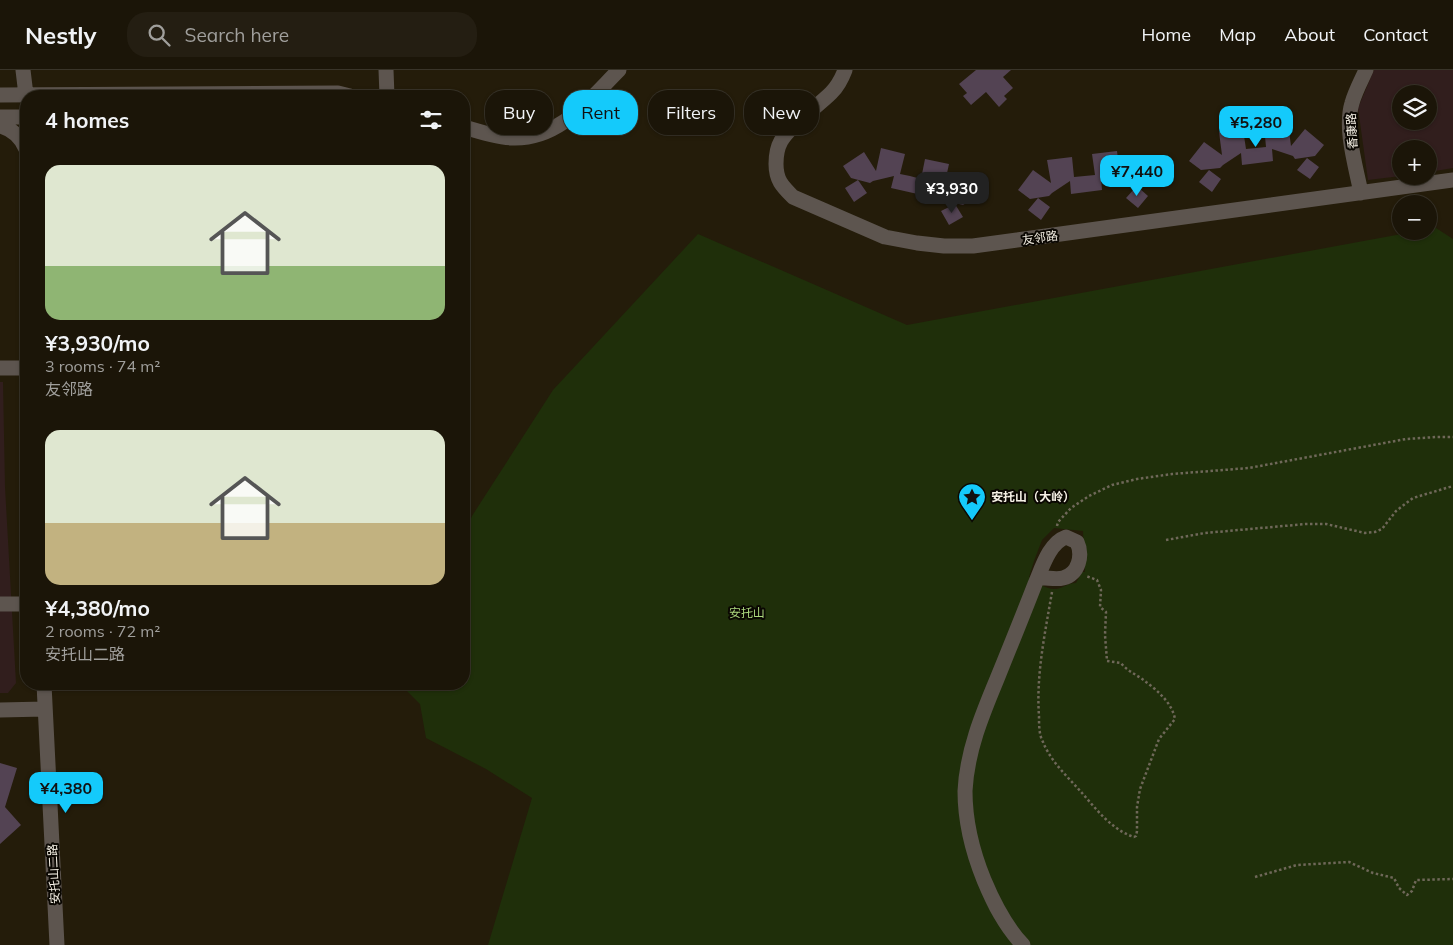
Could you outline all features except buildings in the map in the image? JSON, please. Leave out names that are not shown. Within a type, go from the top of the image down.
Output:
[{"type":"street","points":[[23,70],[25,90]]},
{"type":"street","points":[[386,70],[386,90]]},
{"type":"street","points":[[470,129],[492,135],[513,138],[534,136],[554,129],[571,117],[619,70]]},
{"type":"street","name":"友邻路","points":[[845,70],[841,80],[832,92],[787,133],[780,142],[776,153],[776,171],[781,185],[793,197],[886,237],[918,243],[944,246],[974,246],[1453,180]]},
{"type":"street","name":"香康路","points":[[1361,193],[1355,164],[1350,118],[1352,103],[1366,70]]},
{"type":"street","points":[[0,95],[20,95]]},
{"type":"street","points":[[0,117],[20,117]]},
{"type":"street","points":[[0,126],[12,131],[20,138]]},
{"type":"street","points":[[0,368],[20,368]]},
{"type":"street","points":[[1023,945],[1011,933],[992,900],[978,864],[968,825],[965,792],[969,758],[977,728],[1038,578],[1057,542],[1066,537],[1077,542],[1080,553],[1079,562],[1074,571],[1065,578],[1038,578]]},
{"type":"street","points":[[0,604],[20,604]]},
{"type":"street","name":"安托山二路","points":[[44,690],[57,945]]},
{"type":"street","points":[[0,710],[45,709]]},
{"type":"path","points":[[1057,542],[1055,533],[1058,522],[1071,508],[1089,496],[1112,485],[1136,479],[1172,474],[1249,468],[1406,439],[1453,437]]},
{"type":"path","points":[[1166,540],[1205,533],[1306,524],[1326,524],[1365,533],[1375,532],[1382,529],[1396,511],[1413,498],[1453,486]]},
{"type":"path","points":[[1054,578],[1037,697],[1042,741],[1052,759],[1093,806],[1124,834],[1134,837],[1137,831],[1137,807],[1140,789],[1159,739],[1175,719],[1174,712],[1166,701],[1146,682],[1126,669],[1121,663],[1107,661],[1106,612],[1100,607],[1101,590],[1097,580],[1074,571]]},
{"type":"path","points":[[1255,877],[1297,865],[1348,862],[1373,873],[1394,878],[1407,895],[1412,891],[1416,880],[1453,879]]},
{"type":"shaded area","points":[[1374,70],[1453,70],[1453,168],[1437,171],[1437,140],[1392,140],[1392,177],[1368,180],[1358,108]]},
{"type":"shaded area","points":[[0,382],[3,382],[5,487],[16,683],[8,693],[0,693]]},
{"type":"green space","name":"安托山","points":[[1437,229],[1453,239],[1453,945],[488,945],[532,798],[486,769],[426,738],[420,704],[406,690],[470,690],[470,521],[553,390],[698,234],[907,325],[1392,236],[1392,240],[1437,240]],"holes":[[[1054,528],[1083,531],[1085,572],[1082,572],[1076,583],[1052,589],[1029,577],[1042,540]]]},
{"type":"place","name":"安托山（大岭）","points":[[972,521]]}]
